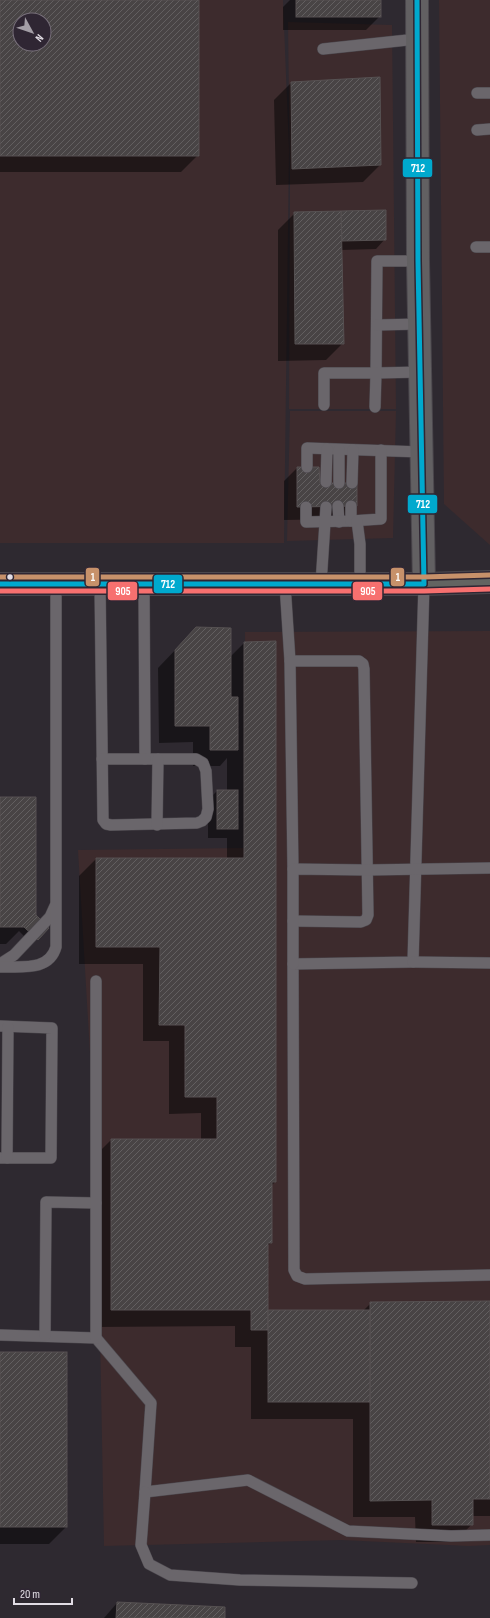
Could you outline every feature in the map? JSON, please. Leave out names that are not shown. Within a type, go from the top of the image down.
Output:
[{"type":"main road","points":[[0,584],[424,584],[490,582]]},
{"type":"street","points":[[417,0],[418,260],[424,584]]},
{"type":"lane","points":[[323,49],[417,39]]},
{"type":"lane","points":[[477,93],[490,93]]},
{"type":"lane","points":[[477,130],[490,129]]},
{"type":"lane","points":[[476,247],[490,247]]},
{"type":"lane","points":[[375,407],[377,261],[418,260]]},
{"type":"lane","points":[[377,325],[419,324]]},
{"type":"lane","points":[[324,405],[324,373],[421,372]]},
{"type":"lane","points":[[307,467],[307,448],[421,452]]},
{"type":"lane","points":[[326,482],[327,449]]},
{"type":"lane","points":[[339,450],[339,483]]},
{"type":"lane","points":[[352,483],[353,450]]},
{"type":"lane","points":[[306,507],[306,522],[339,522],[380,519],[381,450]]},
{"type":"lane","points":[[338,506],[339,522]]},
{"type":"lane","points":[[351,506],[360,544],[360,584]]},
{"type":"lane","points":[[321,584],[326,507]]},
{"type":"lane","points":[[0,965],[38,966],[53,956],[57,943],[56,584]]},
{"type":"lane","points":[[100,584],[102,759],[104,821],[111,825],[157,825],[199,823],[206,817],[208,809],[206,771],[203,763],[196,759],[102,759]]},
{"type":"lane","points":[[144,584],[145,759]]},
{"type":"lane","points":[[285,584],[290,661],[293,869],[294,1268],[296,1274],[305,1279],[490,1275]]},
{"type":"lane","points":[[414,962],[424,584]]},
{"type":"lane","points":[[290,661],[357,661],[363,666],[368,870],[368,913],[364,921],[293,922]]},
{"type":"lane","points":[[157,825],[158,759]]},
{"type":"lane","points":[[293,869],[368,870],[490,868]]},
{"type":"lane","points":[[0,965],[14,955],[50,918],[53,913],[57,896]]},
{"type":"lane","points":[[293,964],[414,962],[490,963]]},
{"type":"lane","points":[[96,981],[96,1338],[152,1403],[141,1545],[149,1564],[170,1575],[240,1580],[412,1583]]},
{"type":"lane","points":[[4,1026],[52,1028],[51,1158],[3,1158],[4,1026]]},
{"type":"lane","points":[[45,1336],[46,1202],[96,1203]]},
{"type":"lane","points":[[0,1335],[96,1338]]},
{"type":"lane","points":[[145,1492],[248,1480],[348,1531],[451,1536],[490,1534]]},
{"type":"shaded area","points":[[0,0],[283,0],[289,150],[284,543],[0,543]]},
{"type":"shaded area","points":[[439,0],[490,0],[490,545],[444,504]]},
{"type":"shaded area","points":[[288,22],[392,25],[396,409],[289,409],[290,180]]},
{"type":"shaded area","points":[[290,411],[396,411],[393,538],[287,541]]},
{"type":"shaded area","points":[[490,631],[490,1545],[469,1546],[341,1540],[104,1546],[97,1172],[78,850],[246,848],[245,632]]},
{"type":"building","points":[[0,0],[199,0],[199,156],[0,156]]},
{"type":"building","points":[[296,0],[381,0],[381,17],[296,17]]},
{"type":"building","points":[[380,77],[381,165],[292,169],[291,82]]},
{"type":"building","points":[[386,210],[386,240],[342,241],[341,211]]},
{"type":"building","points":[[341,211],[344,344],[295,344],[294,212]]},
{"type":"building","points":[[297,467],[319,467],[320,483],[357,483],[357,506],[297,507]]},
{"type":"building","points":[[196,627],[231,628],[231,697],[238,697],[238,750],[210,750],[210,726],[175,726],[175,650]]},
{"type":"building","points":[[276,641],[276,1182],[272,1182],[272,1243],[268,1243],[268,1330],[251,1330],[251,1310],[111,1310],[111,1139],[217,1139],[217,1097],[185,1097],[185,1025],[159,1025],[160,947],[96,947],[96,858],[244,858],[244,642]]},
{"type":"building","points":[[217,790],[238,790],[238,829],[217,829]]},
{"type":"building","points":[[0,797],[36,797],[36,915],[24,927],[0,927]]},
{"type":"building","points":[[36,915],[49,928],[38,940],[24,927]]},
{"type":"building","points":[[490,1301],[490,1499],[473,1499],[473,1525],[432,1525],[432,1500],[370,1501],[370,1302]]},
{"type":"building","points":[[268,1310],[370,1310],[370,1402],[268,1402]]},
{"type":"building","points":[[0,1352],[67,1352],[67,1527],[0,1527]]},
{"type":"building","points":[[117,1602],[225,1607],[225,1618],[116,1618]]},
{"type":"transit line","name":"712","points":[[0,584],[424,584],[418,261],[417,0]]},
{"type":"transit line","name":"1","points":[[0,577],[424,577],[490,575]]},
{"type":"transit line","name":"905","points":[[0,591],[424,591],[490,589]]}]
